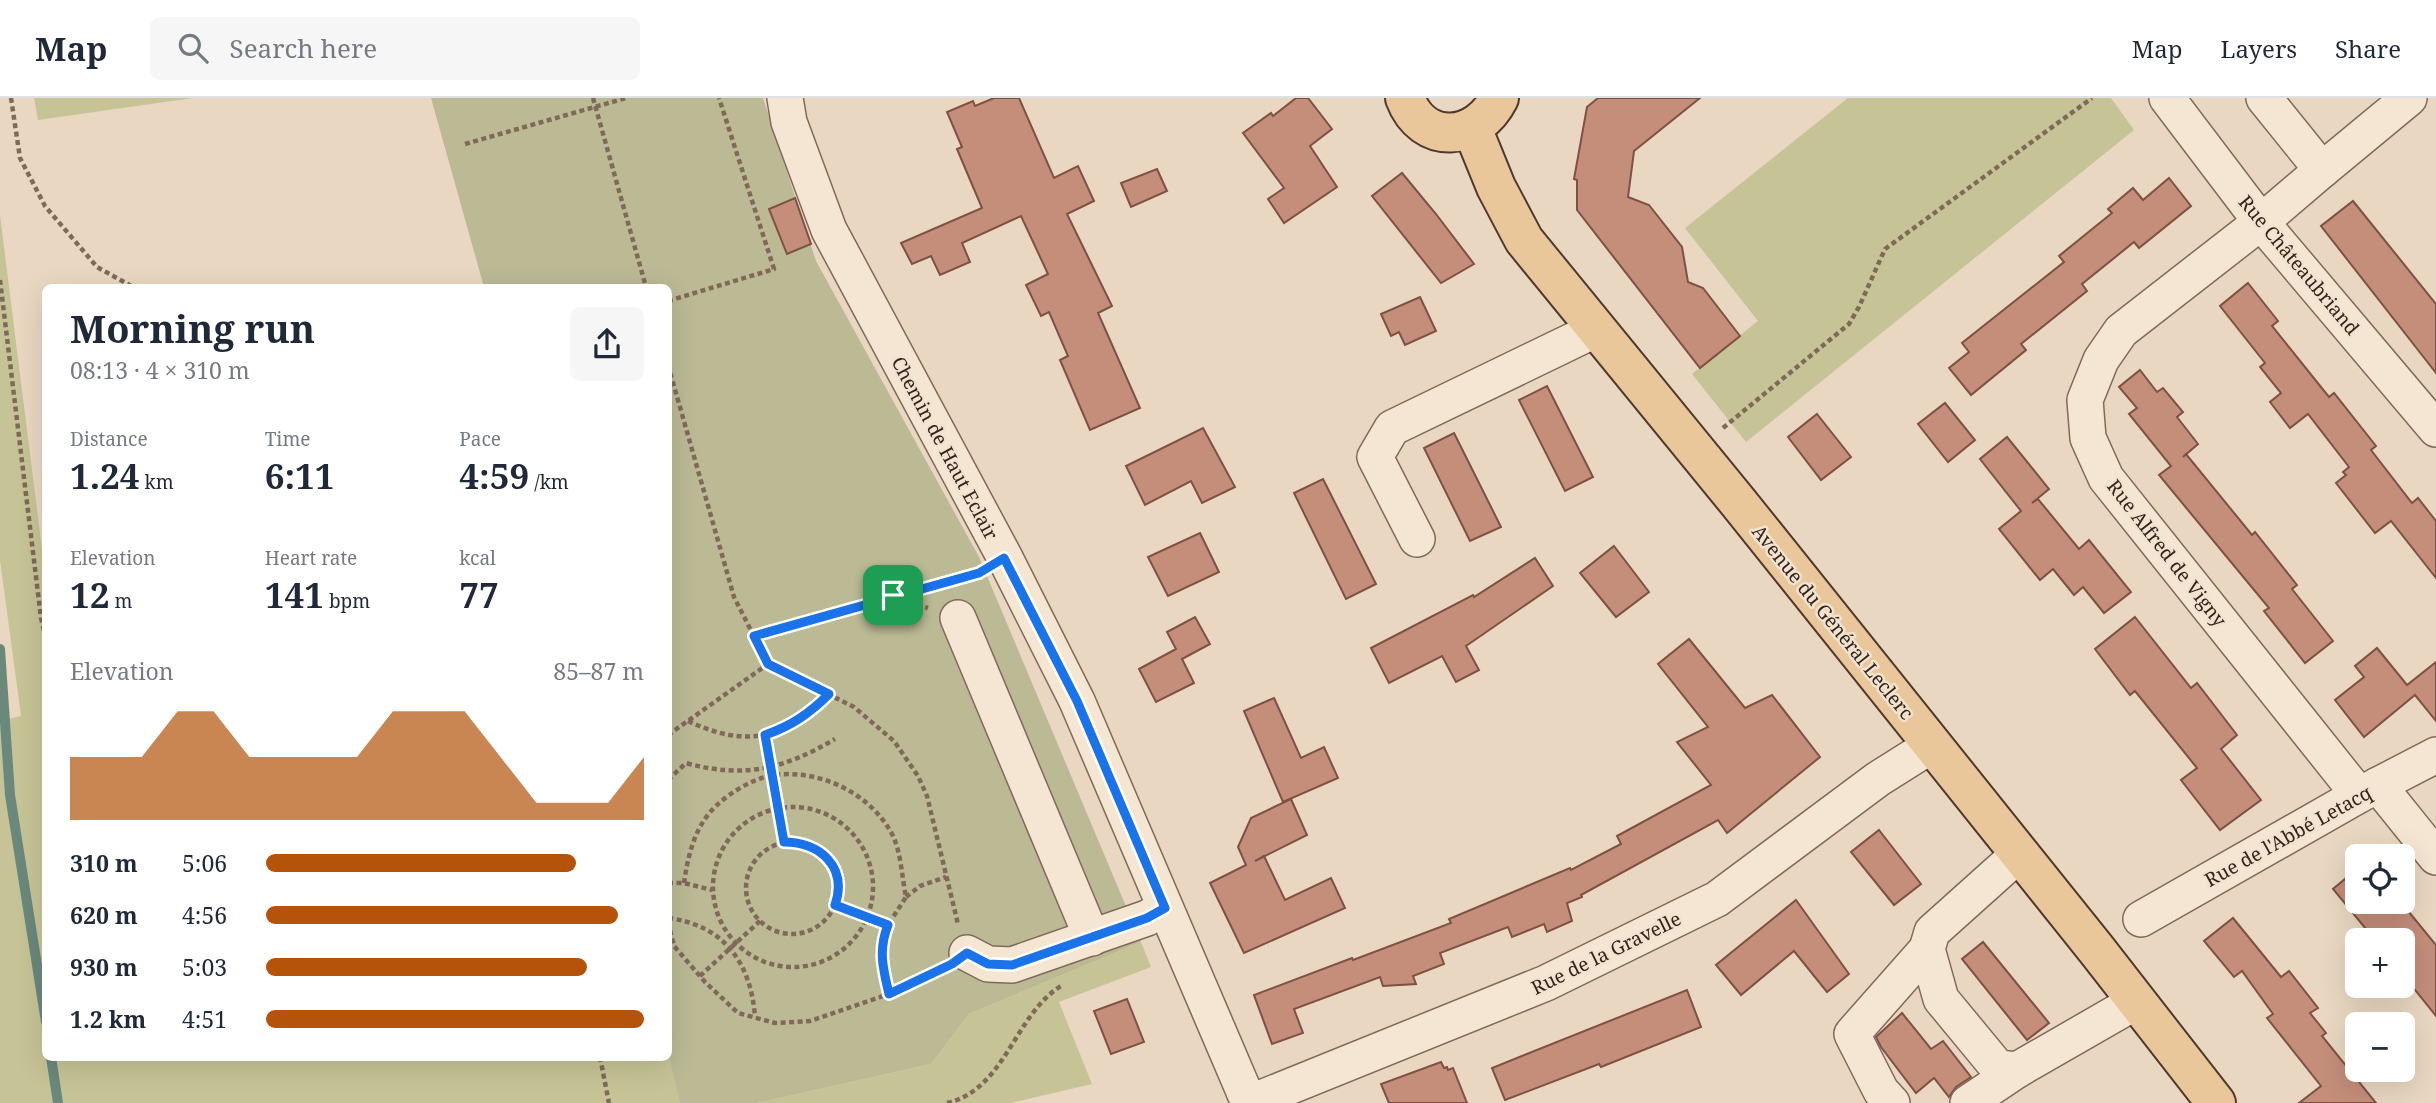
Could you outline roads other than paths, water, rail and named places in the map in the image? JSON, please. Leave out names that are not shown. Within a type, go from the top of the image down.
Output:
[{"type":"main road","points":[[1405,98],[1408,107],[1418,119],[1443,132],[1458,132],[1484,121],[1499,98]]},
{"type":"main road","name":"Avenue du Général Leclerc","points":[[1472,128],[1496,187],[1524,240],[2020,854],[2216,1103]]},
{"type":"street","name":"Chemin de Haut Eclair","points":[[785,98],[789,122],[829,230],[1077,701],[1249,1103]]},
{"type":"street","name":"Rue Châteaubriand","points":[[2167,98],[2261,222],[2436,429]]},
{"type":"street","points":[[2264,98],[2322,170]]},
{"type":"street","name":"Rue Alfred de Vigny","points":[[2409,98],[2261,222],[2121,331],[2101,360],[2085,400],[2088,438],[2106,478],[2368,790],[2436,857]]},
{"type":"street","points":[[1417,539],[1375,457],[1392,428],[1597,329]]},
{"type":"street","points":[[958,618],[1092,937]]},
{"type":"street","name":"Rue de la Gravelle","points":[[1249,1103],[1546,983],[1717,899],[1878,779],[1932,745]]},
{"type":"street","name":"Rue de l'Abbé Letacq","points":[[2141,919],[2368,790],[2436,755]]},
{"type":"street","points":[[1892,1103],[1881,1091],[1852,1034],[1927,949],[1932,932],[2020,854]]},
{"type":"street","points":[[967,953],[988,964],[1012,965],[1147,918],[1165,908]]},
{"type":"street","points":[[1927,949],[1941,999],[1998,1068],[2017,1070]]},
{"type":"street","points":[[1968,1103],[2017,1070],[2137,1001]]},
{"type":"waterway","points":[[0,649],[10,795],[42,997]]},
{"type":"waterway","points":[[52,1061],[58,1103]]}]
